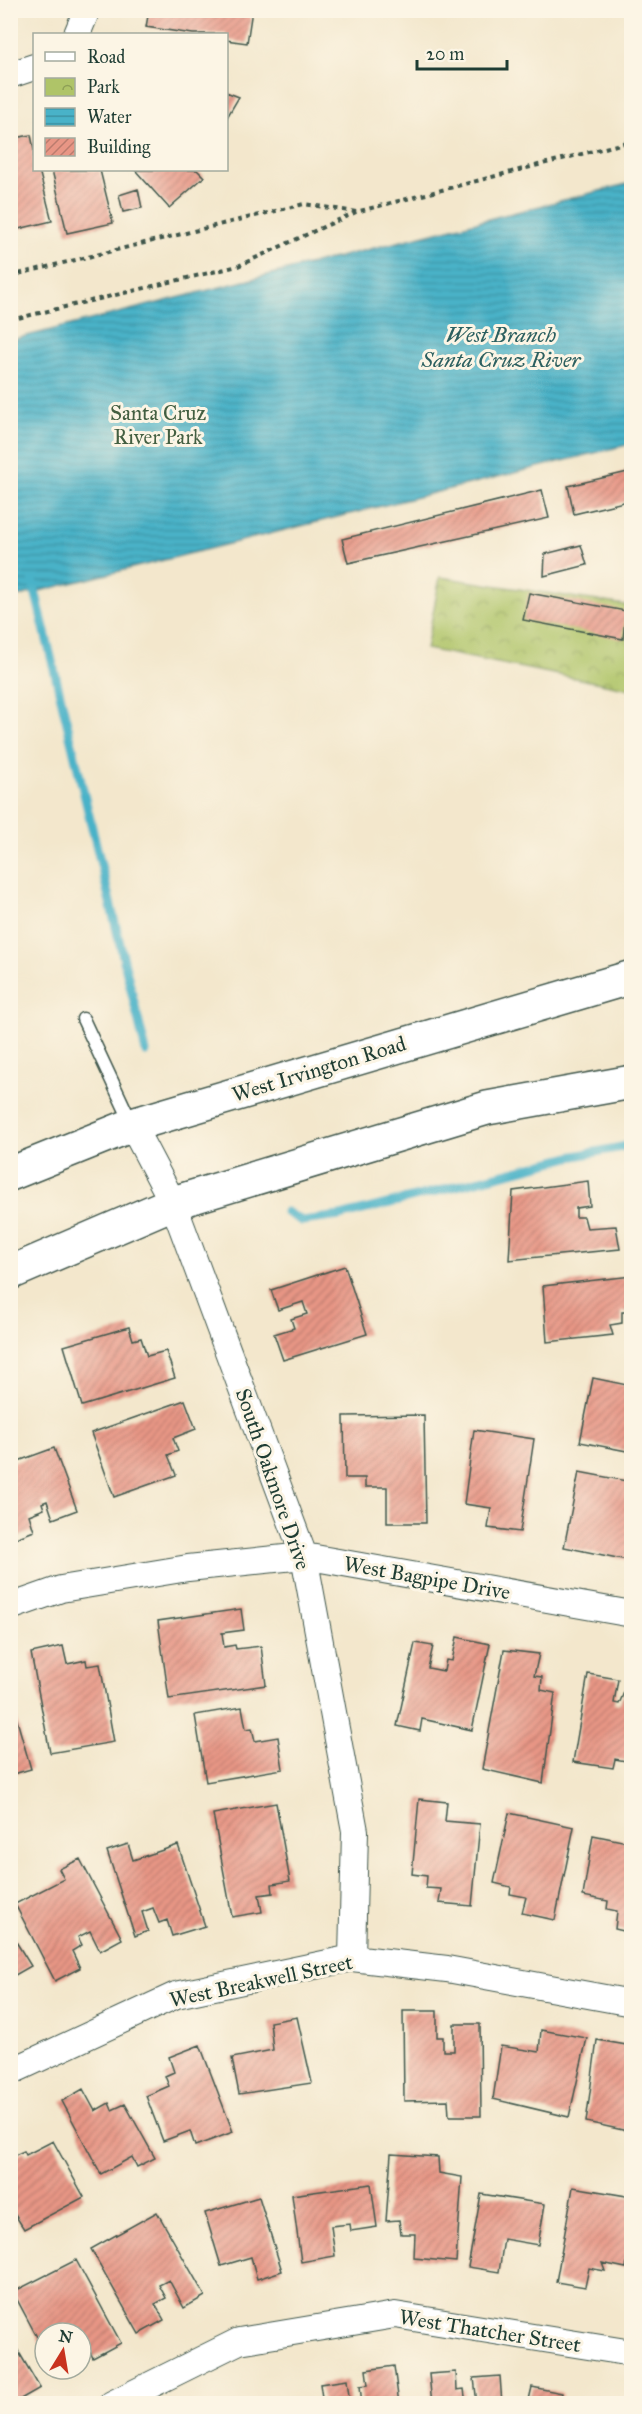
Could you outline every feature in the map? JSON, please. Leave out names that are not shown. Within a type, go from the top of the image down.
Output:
[{"type":"main road","name":"West Irvington Road","points":[[10,1174],[132,1125],[632,977]]},
{"type":"main road","points":[[10,1273],[173,1203],[487,1108],[632,1082]]},
{"type":"street","points":[[77,33],[87,10]]},
{"type":"street","points":[[10,75],[33,67]]},
{"type":"street","name":"South Oakmore Drive","points":[[132,1125],[173,1203],[304,1556],[355,1831],[352,1958]]},
{"type":"street","name":"West Bagpipe Drive","points":[[10,1607],[61,1589],[188,1568],[304,1556],[632,1614]]},
{"type":"street","name":"West Breakwell Street","points":[[10,2072],[176,1995],[352,1958],[447,1969],[632,2003]]},
{"type":"street","name":"West Thatcher Street","points":[[112,2403],[239,2341],[395,2314],[632,2353]]},
{"type":"lane","points":[[83,1019],[132,1125]]},
{"type":"path","points":[[10,320],[238,266],[356,212],[632,141]]},
{"type":"path","points":[[10,276],[304,204],[356,212]]},
{"type":"green space","points":[[440,577],[631,606],[631,689],[426,649]]},
{"type":"water","name":"West Branch Santa Cruz River","points":[[631,183],[631,444],[11,598],[11,340]]},
{"type":"building","points":[[149,10],[252,10],[247,43],[228,40],[228,33],[186,33],[146,27]]},
{"type":"building","points":[[228,93],[239,97],[228,116]]},
{"type":"building","points":[[31,135],[33,171],[39,171],[52,221],[10,231],[10,139]]},
{"type":"building","points":[[52,171],[100,171],[113,223],[67,233]]},
{"type":"building","points":[[136,171],[198,171],[204,177],[169,208]]},
{"type":"building","points":[[138,189],[142,208],[123,212],[119,195]]},
{"type":"building","points":[[632,471],[632,500],[574,514],[568,486]]},
{"type":"building","points":[[542,490],[549,518],[348,563],[342,539]]},
{"type":"building","points":[[581,545],[587,565],[544,576],[545,554]]},
{"type":"building","points":[[529,593],[626,611],[623,639],[523,620]]},
{"type":"building","points":[[588,1181],[590,1206],[576,1208],[576,1217],[584,1217],[587,1228],[616,1226],[620,1249],[509,1260],[513,1191]]},
{"type":"building","points":[[345,1266],[367,1334],[283,1360],[274,1334],[294,1328],[291,1319],[307,1314],[303,1302],[278,1310],[271,1290]]},
{"type":"building","points":[[632,1276],[632,1312],[622,1312],[622,1323],[610,1325],[613,1335],[547,1342],[543,1286]]},
{"type":"building","points":[[129,1327],[133,1340],[141,1338],[147,1356],[166,1351],[175,1378],[82,1406],[64,1346]]},
{"type":"building","points":[[593,1378],[632,1386],[632,1452],[580,1442]]},
{"type":"building","points":[[185,1400],[196,1429],[173,1438],[178,1451],[168,1455],[176,1475],[114,1497],[91,1433]]},
{"type":"building","points":[[424,1415],[426,1523],[387,1523],[387,1487],[365,1487],[365,1478],[345,1478],[344,1416]]},
{"type":"building","points":[[474,1430],[534,1439],[520,1532],[488,1528],[491,1508],[464,1504]]},
{"type":"building","points":[[54,1448],[77,1510],[53,1519],[47,1501],[42,1503],[44,1509],[29,1515],[34,1531],[16,1538],[10,1522],[10,1464]]},
{"type":"building","points":[[579,1472],[632,1482],[632,1561],[564,1547]]},
{"type":"building","points":[[241,1609],[244,1630],[222,1633],[224,1647],[235,1645],[236,1649],[261,1646],[266,1685],[169,1699],[158,1621]]},
{"type":"building","points":[[457,1637],[490,1644],[472,1730],[422,1719],[420,1731],[397,1726],[415,1643],[433,1646],[428,1668],[444,1671],[446,1660],[452,1661]]},
{"type":"building","points":[[63,1646],[67,1664],[86,1660],[87,1666],[100,1664],[114,1742],[50,1753],[31,1653]]},
{"type":"building","points":[[504,1650],[539,1654],[534,1676],[542,1677],[541,1690],[555,1693],[543,1783],[482,1769]]},
{"type":"building","points":[[588,1674],[618,1679],[614,1703],[619,1704],[625,1690],[632,1692],[632,1762],[615,1759],[613,1768],[573,1762]]},
{"type":"building","points":[[10,1696],[31,1769],[10,1775]]},
{"type":"building","points":[[242,1707],[246,1729],[252,1728],[255,1741],[278,1737],[283,1769],[206,1782],[195,1715]]},
{"type":"building","points":[[419,1799],[447,1802],[445,1821],[480,1824],[472,1906],[439,1903],[441,1889],[426,1888],[427,1876],[412,1874]]},
{"type":"building","points":[[276,1803],[290,1881],[272,1884],[273,1893],[259,1895],[262,1912],[232,1917],[213,1814]]},
{"type":"building","points":[[509,1813],[574,1827],[555,1920],[522,1913],[526,1897],[510,1894],[511,1887],[494,1883]]},
{"type":"building","points":[[593,1835],[632,1843],[632,1933],[615,1929],[617,1911],[607,1909],[608,1901],[583,1896]]},
{"type":"building","points":[[128,1844],[133,1860],[178,1845],[205,1926],[172,1936],[167,1920],[159,1923],[153,1908],[142,1912],[148,1931],[135,1936],[107,1851]]},
{"type":"building","points":[[80,1859],[122,1939],[100,1951],[90,1931],[78,1937],[82,1945],[72,1951],[80,1968],[55,1981],[15,1904],[64,1879],[59,1869]]},
{"type":"building","points":[[10,1932],[31,1966],[10,1978]]},
{"type":"building","points":[[403,2011],[437,2011],[437,2037],[443,2037],[443,2051],[454,2051],[454,2024],[480,2024],[481,2116],[449,2116],[448,2100],[404,2101]]},
{"type":"building","points":[[297,2017],[312,2083],[239,2094],[232,2058],[273,2050],[270,2022]]},
{"type":"building","points":[[541,2030],[587,2038],[569,2117],[493,2099],[501,2046],[539,2052]]},
{"type":"building","points":[[597,2040],[632,2046],[632,2132],[586,2122]]},
{"type":"building","points":[[200,2045],[233,2132],[195,2146],[190,2131],[163,2141],[146,2096],[169,2086],[165,2076],[174,2072],[169,2057]]},
{"type":"building","points":[[83,2089],[95,2111],[109,2103],[112,2110],[125,2104],[155,2158],[137,2167],[132,2157],[101,2174],[62,2101]]},
{"type":"building","points":[[53,2141],[84,2197],[24,2229],[10,2207],[10,2147],[15,2155],[24,2151],[26,2155]]},
{"type":"building","points":[[391,2154],[438,2157],[439,2173],[462,2177],[456,2262],[414,2258],[415,2234],[401,2234],[399,2220],[386,2221]]},
{"type":"building","points":[[371,2184],[377,2227],[351,2231],[350,2224],[331,2226],[335,2256],[301,2262],[292,2195]]},
{"type":"building","points":[[573,2187],[632,2197],[632,2236],[626,2268],[602,2263],[605,2271],[589,2268],[585,2287],[556,2282]]},
{"type":"building","points":[[481,2194],[545,2204],[538,2245],[504,2239],[499,2272],[468,2267]]},
{"type":"building","points":[[259,2197],[282,2271],[257,2279],[251,2257],[221,2266],[205,2213]]},
{"type":"building","points":[[157,2212],[205,2296],[184,2308],[169,2280],[159,2285],[166,2298],[155,2304],[164,2320],[139,2334],[91,2249]]},
{"type":"building","points":[[76,2260],[121,2343],[93,2358],[93,2321],[33,2321],[33,2330],[13,2292]]},
{"type":"building","points":[[10,2337],[33,2376],[33,2381],[36,2381],[40,2388],[10,2404]]},
{"type":"building","points":[[394,2366],[399,2404],[362,2404],[360,2386],[368,2385],[366,2370]]},
{"type":"building","points":[[456,2372],[457,2390],[464,2389],[466,2404],[432,2404],[429,2374]]},
{"type":"building","points":[[500,2376],[502,2404],[477,2404],[474,2378]]},
{"type":"building","points":[[347,2380],[350,2404],[323,2404],[320,2384]]},
{"type":"building","points":[[532,2387],[562,2393],[560,2404],[528,2404]]},
{"type":"waterway","points":[[33,582],[146,1052]]},
{"type":"waterway","points":[[286,1212],[302,1221],[340,1216],[570,1157],[632,1145]]},
{"type":"park label","name":"Santa Cruz River Park","points":[[158,425]]}]
